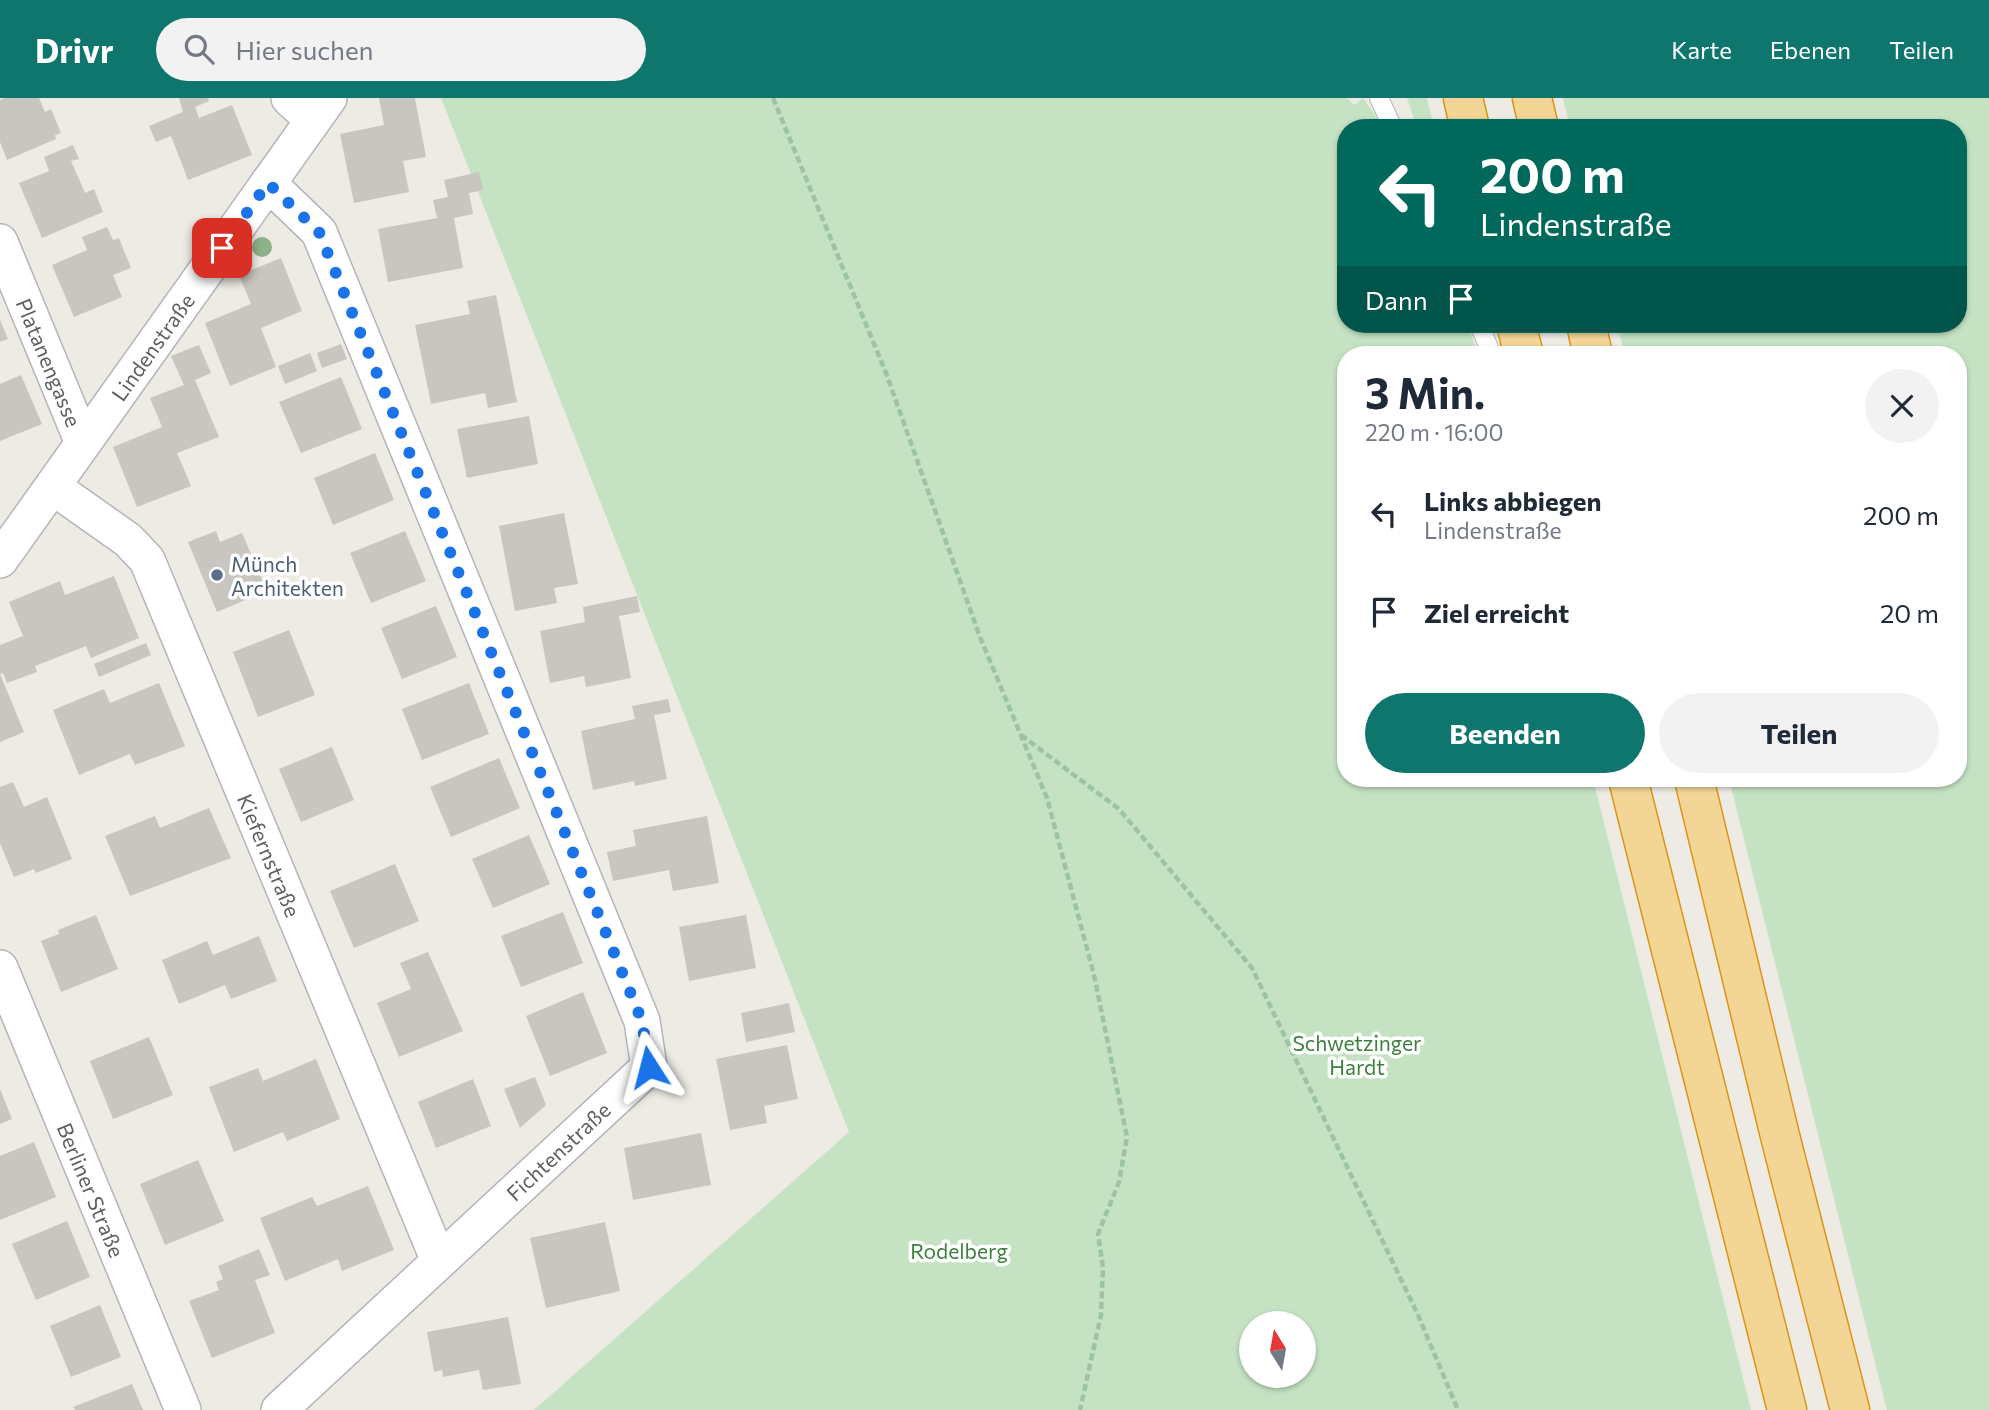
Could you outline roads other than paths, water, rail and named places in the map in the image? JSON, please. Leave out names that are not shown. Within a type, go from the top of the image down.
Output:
[{"type":"highway","points":[[1463,98],[1468,119]]},
{"type":"highway","points":[[1532,98],[1537,119]]},
{"type":"highway","points":[[1630,787],[1787,1410]]},
{"type":"highway","points":[[1696,787],[1780,1136],[1850,1410]]},
{"type":"street","name":"Lindenstraße","points":[[0,560],[268,183],[310,105]]},
{"type":"street","name":"Fichtenstraße","points":[[268,183],[319,232],[642,1021],[649,1067],[279,1410]]},
{"type":"street","name":"Platanengasse","points":[[0,242],[83,443]]},
{"type":"street","name":"Kiefernstraße","points":[[53,487],[128,540],[147,560],[439,1261]]},
{"type":"street","name":"Berliner Straße","points":[[0,968],[9,1014],[183,1410]]},
{"type":"lane","points":[[1379,98],[1389,119]]},
{"type":"place","name":"Münch Architekten","points":[[217,575]]},
{"type":"park label","name":"Schwetzinger Hardt","points":[[1357,1054]]},
{"type":"park label","name":"Rodelberg","points":[[959,1250]]}]
